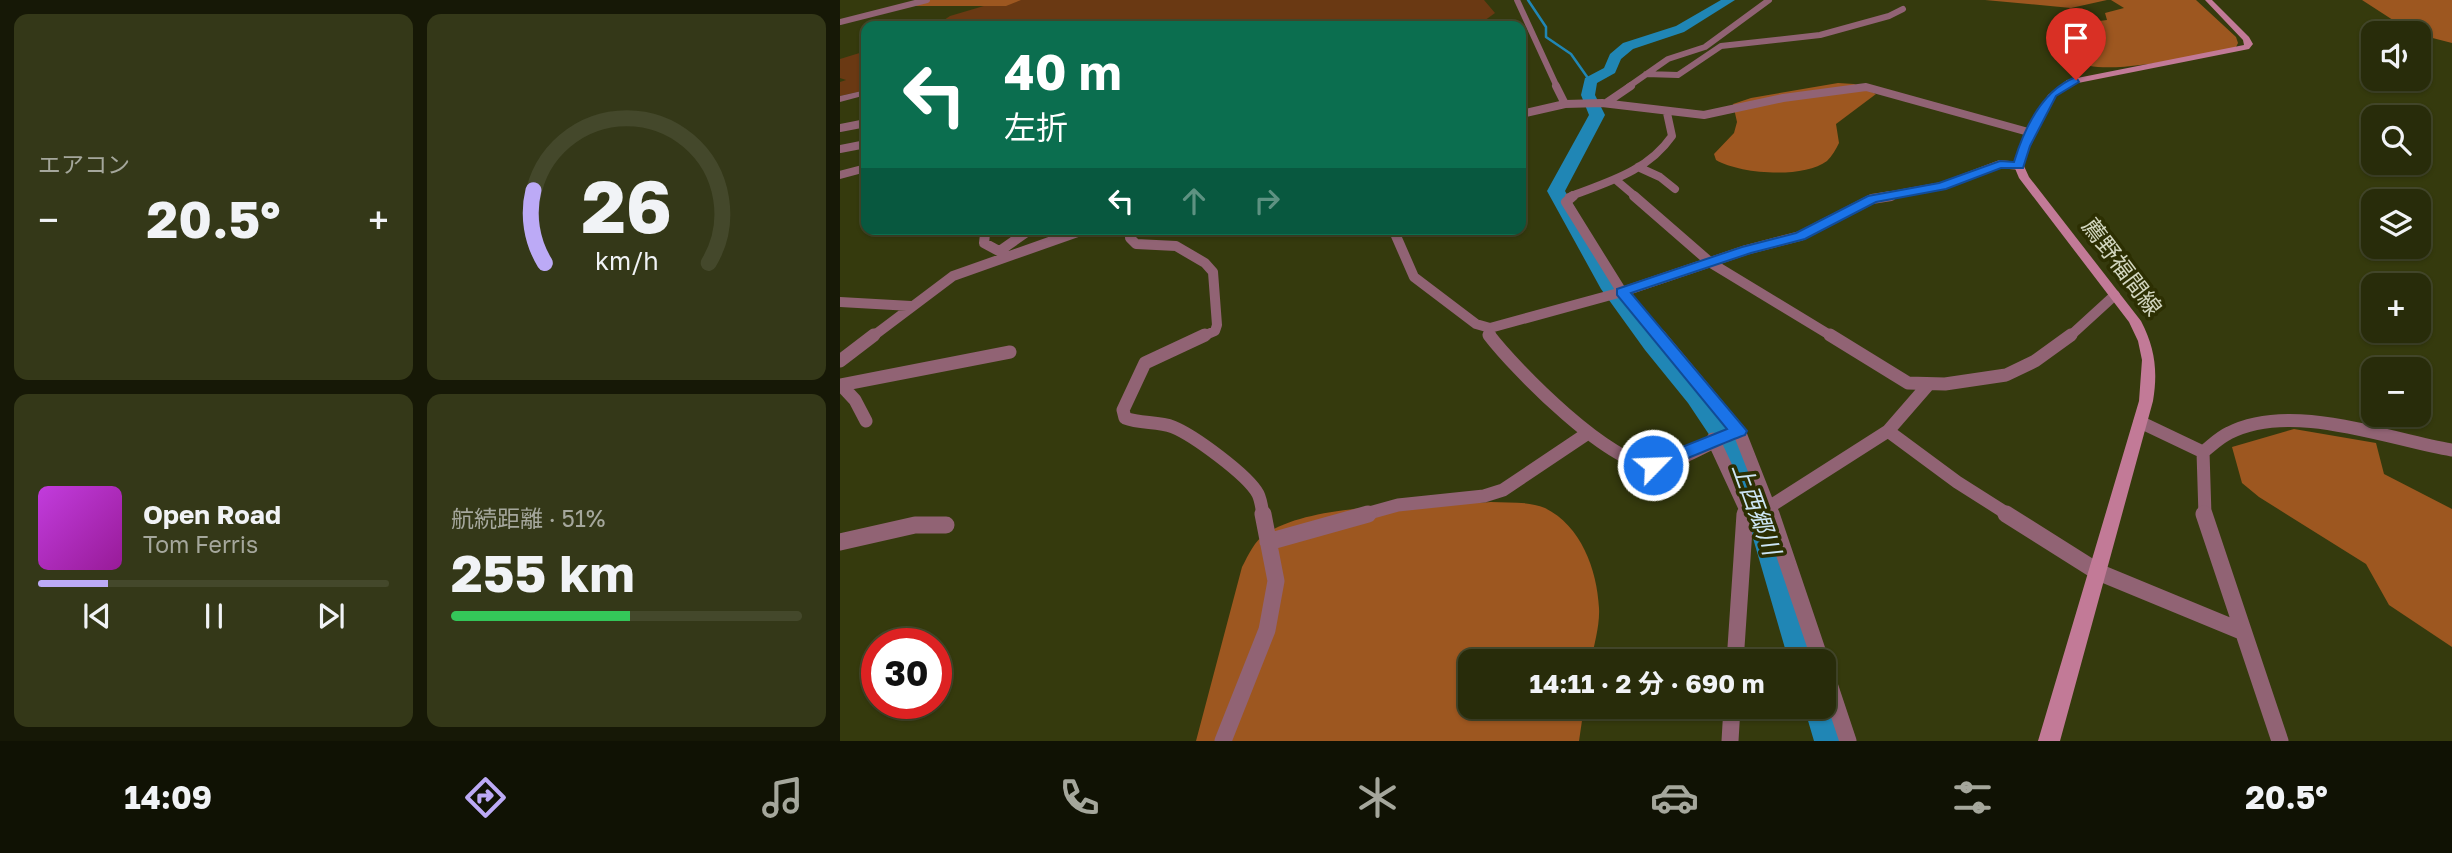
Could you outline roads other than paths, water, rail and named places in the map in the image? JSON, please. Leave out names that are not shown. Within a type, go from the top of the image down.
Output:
[{"type":"main road","points":[[2019,166],[2032,133],[2052,95],[2076,80],[2246,47],[2249,44],[2246,39],[2208,0]]},
{"type":"main road","name":"薦野福間線","points":[[2019,166],[2024,178],[2115,295],[2148,343],[2152,363],[2140,422],[2049,741]]},
{"type":"street","points":[[840,22],[893,6],[927,0]]},
{"type":"street","points":[[1517,0],[1564,104]]},
{"type":"street","points":[[1604,103],[1668,59],[1705,47],[1769,0]]},
{"type":"street","points":[[1646,75],[1678,75],[1721,46],[1820,35],[1889,16],[1903,9]]},
{"type":"street","points":[[1526,113],[1564,104],[1604,103],[1704,116],[1783,98],[1824,95],[1866,87],[2032,133]]},
{"type":"street","points":[[840,99],[861,94]]},
{"type":"street","points":[[1667,113],[1672,136],[1667,145],[1616,180],[1569,197],[1566,202],[1622,292],[1725,435],[1758,507],[1816,649]]},
{"type":"street","points":[[840,128],[861,124]]},
{"type":"street","points":[[840,149],[861,145]]},
{"type":"street","points":[[1396,235],[1414,277],[1476,324],[1490,328],[1622,292],[1818,229],[1872,199],[1942,186],[2000,164],[2019,166]]},
{"type":"street","points":[[1637,167],[1660,177],[1675,189]]},
{"type":"street","points":[[840,175],[861,169]]},
{"type":"street","points":[[1616,180],[1711,263],[1900,380],[1928,385],[2005,376],[2093,319],[2115,295]]},
{"type":"street","points":[[985,235],[984,243],[1003,253]]},
{"type":"street","points":[[1003,253],[1024,235]]},
{"type":"street","points":[[840,361],[953,276],[1003,253],[1065,235]]},
{"type":"street","points":[[1130,235],[1136,244],[1176,246],[1205,263],[1213,272],[1211,285],[1219,324],[1215,331],[1145,363],[1123,410],[1125,418],[1137,423],[1171,426],[1250,482],[1259,496],[1276,581],[1266,630],[1223,741]]},
{"type":"street","points":[[840,302],[911,306]]},
{"type":"street","points":[[1490,328],[1489,335],[1513,363],[1588,433],[1637,463],[1653,465],[1725,435]]},
{"type":"street","points":[[841,385],[1010,352]]},
{"type":"street","points":[[841,385],[855,400],[866,421]]},
{"type":"street","points":[[1758,507],[1888,431],[1928,385]]},
{"type":"street","points":[[2280,741],[2268,699],[2241,631],[2203,508],[2203,452],[2216,438],[2248,424],[2290,421],[2323,422],[2385,439],[2452,450]]},
{"type":"street","points":[[2140,422],[2203,452]]},
{"type":"street","points":[[1888,431],[1957,482],[2098,572],[2241,631]]},
{"type":"street","points":[[1268,542],[1398,505],[1484,496],[1503,490],[1588,433]]},
{"type":"street","points":[[1725,435],[1758,507],[1737,649]]},
{"type":"street","points":[[840,542],[906,527],[946,526]]},
{"type":"street","points":[[1836,704],[1848,741]]},
{"type":"street","points":[[1730,741],[1731,719]]},
{"type":"waterway","points":[[1528,0],[1546,27],[1546,37],[1571,54],[1590,81]]},
{"type":"waterway","name":"上西郷川","points":[[1729,0],[1680,29],[1628,46],[1615,57],[1610,70],[1590,81],[1588,95],[1597,115],[1556,191],[1612,289],[1653,345],[1697,397],[1733,449],[1763,521],[1803,649]]},
{"type":"waterway","name":"上西郷川","points":[[1826,719],[1833,741]]}]
